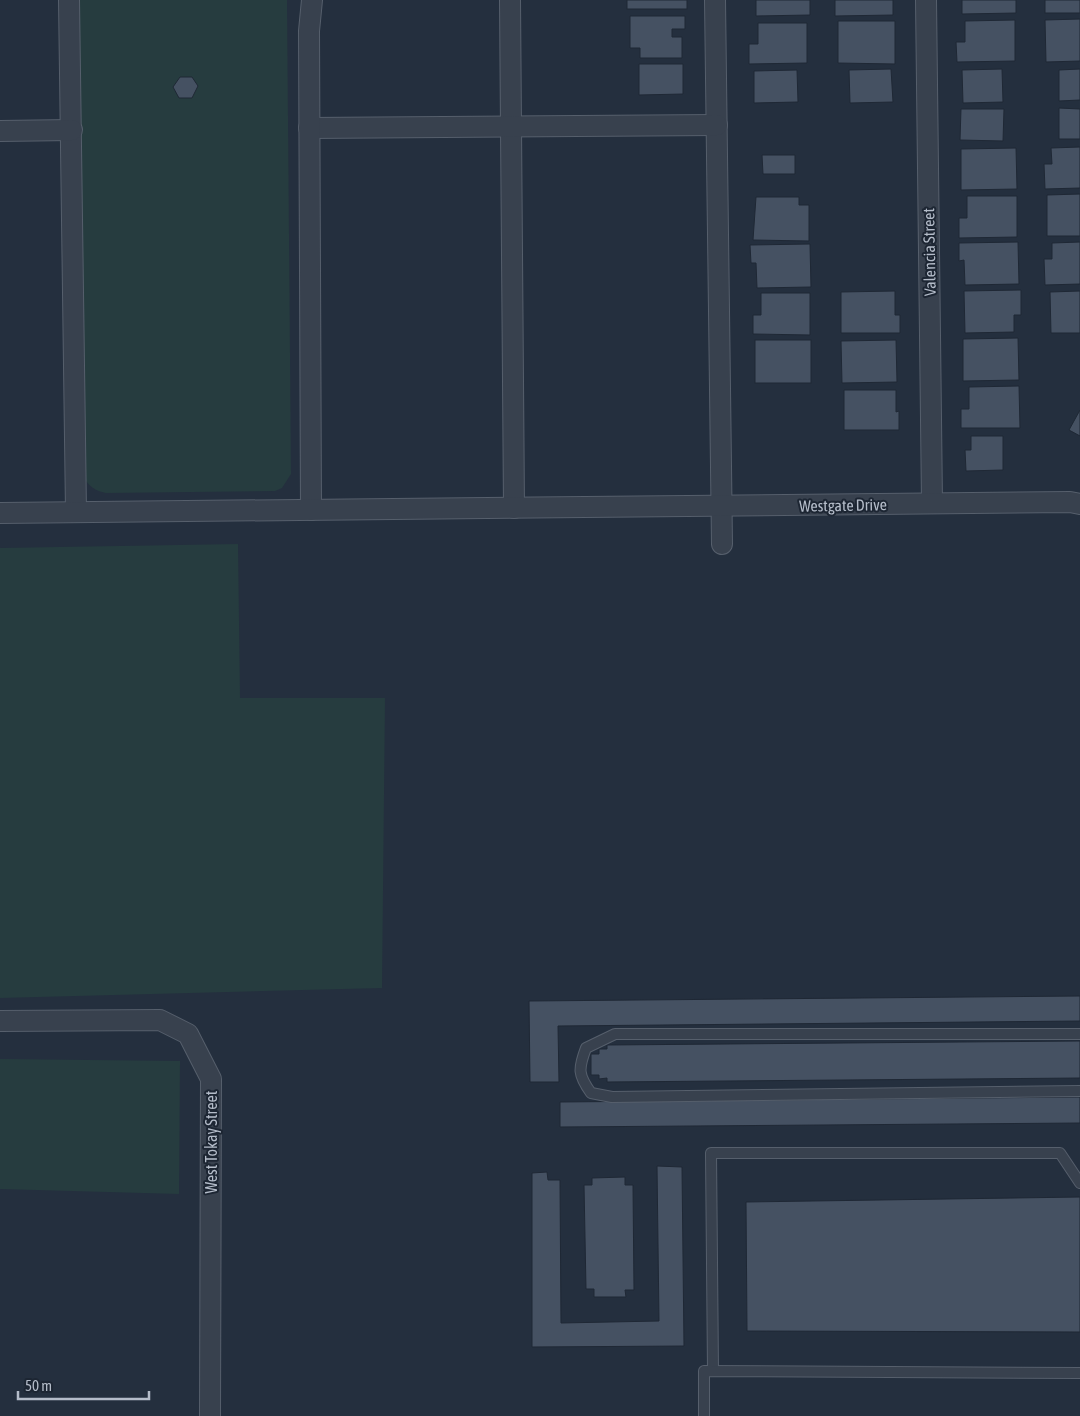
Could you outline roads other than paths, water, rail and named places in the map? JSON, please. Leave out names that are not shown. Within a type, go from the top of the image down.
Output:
[{"type":"street","points":[[69,0],[76,512]]},
{"type":"street","points":[[311,510],[309,32],[312,0]]},
{"type":"street","points":[[510,0],[514,508]]},
{"type":"street","points":[[715,0],[722,544]]},
{"type":"street","name":"Valencia Street","points":[[926,0],[932,503]]},
{"type":"street","points":[[309,128],[716,125]]},
{"type":"street","points":[[0,131],[72,130]]},
{"type":"street","name":"Westgate Drive","points":[[0,513],[1077,502]]},
{"type":"street","name":"West Tokay Street","points":[[0,1021],[160,1020],[188,1034],[211,1079],[210,1416]]},
{"type":"lane","points":[[1080,1034],[615,1034],[586,1048],[580,1063],[582,1080],[592,1093],[612,1097],[1080,1091]]},
{"type":"lane","points":[[713,1371],[711,1153],[1060,1153],[1080,1183]]},
{"type":"lane","points":[[704,1416],[704,1371],[1080,1373]]}]
